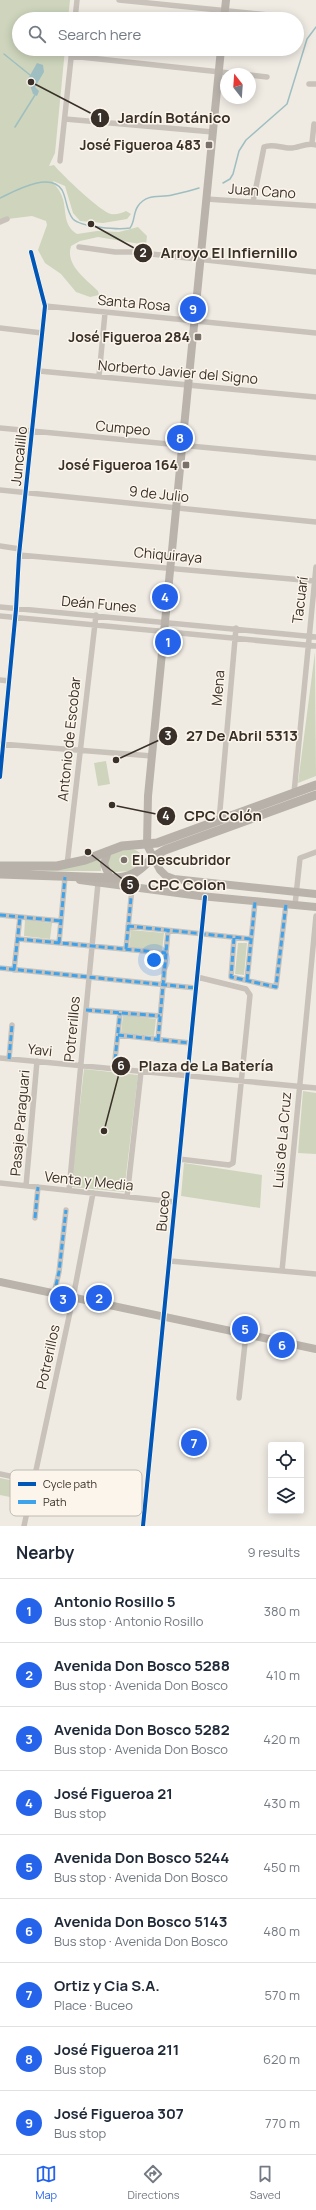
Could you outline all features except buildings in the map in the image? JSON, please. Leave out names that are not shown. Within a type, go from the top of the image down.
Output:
[{"type":"main road","points":[[224,12],[226,0]]},
{"type":"main road","points":[[220,56],[177,508],[164,622],[152,756],[147,845],[152,858],[162,873],[174,879],[316,894]]},
{"type":"main road","points":[[0,866],[42,867],[67,865],[126,846],[157,844],[316,784]]},
{"type":"main road","points":[[66,877],[98,883],[113,882],[132,875],[152,858],[165,850],[316,794]]},
{"type":"main road","points":[[108,851],[104,864],[113,882]]},
{"type":"main road","points":[[0,874],[66,877],[113,882],[132,888],[205,897],[316,907]]},
{"type":"main road","points":[[0,1282],[316,1349]]},
{"type":"street","points":[[76,12],[77,0]]},
{"type":"street","points":[[119,0],[203,12]]},
{"type":"street","points":[[60,161],[71,56],[219,72]]},
{"type":"street","points":[[256,76],[267,77]]},
{"type":"street","points":[[309,84],[316,84]]},
{"type":"street","points":[[65,119],[213,132]]},
{"type":"street","points":[[253,202],[264,147],[270,145],[291,148],[314,144],[314,124]]},
{"type":"street","name":"Juan Cano","points":[[206,199],[316,206]]},
{"type":"street","points":[[0,222],[7,219]]},
{"type":"street","points":[[79,246],[115,252],[133,252],[316,272]]},
{"type":"street","points":[[31,252],[45,306]]},
{"type":"street","name":"Santa Rosa","points":[[45,306],[316,333]]},
{"type":"street","name":"Juncalillo","points":[[0,777],[2,744],[16,618],[20,548],[45,306]]},
{"type":"street","points":[[98,376],[105,313]]},
{"type":"street","points":[[0,328],[42,333]]},
{"type":"street","name":"Norberto Javier del Signo","points":[[39,371],[316,397]]},
{"type":"street","name":"Cumpeo","points":[[0,428],[316,458]]},
{"type":"street","name":"9 de Julio","points":[[0,490],[26,494],[316,522]]},
{"type":"street","points":[[0,546],[20,548]]},
{"type":"street","name":"Chiquiraya","points":[[20,555],[171,567],[314,581]]},
{"type":"street","name":"Tacuarí","points":[[294,793],[308,636],[316,567]]},
{"type":"street","name":"Deán Funes","points":[[0,607],[236,628],[316,637]]},
{"type":"street","name":"Antonio de Escobar","points":[[67,865],[96,615]]},
{"type":"street","name":"Deán Funes","points":[[0,616],[316,646]]},
{"type":"street","name":"Mena","points":[[219,821],[236,628]]},
{"type":"street","points":[[0,680],[9,680]]},
{"type":"street","points":[[2,744],[152,756]]},
{"type":"street","points":[[295,905],[302,857],[316,852]]},
{"type":"street","points":[[59,943],[66,877]]},
{"type":"street","name":"Potrerillos","points":[[68,1190],[98,883]]},
{"type":"street","points":[[126,949],[132,888]]},
{"type":"street","name":"Buceo","points":[[143,1526],[165,1317],[178,1159],[205,897]]},
{"type":"street","points":[[247,980],[255,902]]},
{"type":"street","points":[[234,938],[231,976],[278,986],[286,904]]},
{"type":"street","points":[[0,915],[61,921]]},
{"type":"street","name":"Luis de La Cruz","points":[[282,1271],[316,916]]},
{"type":"street","points":[[14,970],[20,917]]},
{"type":"street","points":[[128,926],[251,939]]},
{"type":"street","points":[[158,1040],[168,930]]},
{"type":"street","points":[[18,938],[166,953]]},
{"type":"street","points":[[0,968],[196,988]]},
{"type":"street","points":[[178,1159],[229,1165],[232,1163],[250,995],[246,990],[197,977]]},
{"type":"street","points":[[86,1010],[160,1016]]},
{"type":"street","points":[[114,1069],[120,1013]]},
{"type":"street","points":[[8,1059],[12,1025]]},
{"type":"street","points":[[118,1035],[190,1043]]},
{"type":"street","name":"Yavi","points":[[0,1058],[316,1088]]},
{"type":"street","name":"Pasaje Paraguari","points":[[26,1186],[37,1061]]},
{"type":"street","points":[[127,1197],[141,1072]]},
{"type":"street","name":"Venta y Media","points":[[0,1183],[175,1202]]},
{"type":"street","points":[[35,1218],[38,1187]]},
{"type":"street","name":"Potrerillos","points":[[36,1470],[73,1298],[93,1193]]},
{"type":"street","points":[[54,1294],[59,1272],[66,1210]]},
{"type":"street","points":[[170,1261],[316,1274]]},
{"type":"street","points":[[239,1398],[246,1334]]},
{"type":"street","points":[[0,1474],[10,1476]]},
{"type":"street","name":"Potrerillos","points":[[24,1526],[26,1516]]},
{"type":"green space","points":[[0,0],[70,0],[69,12],[12,12],[12,56],[64,56],[55,153],[49,166],[54,165],[65,177],[106,212],[115,214],[126,211],[131,214],[127,219],[103,223],[80,221],[73,213],[65,186],[53,181],[63,199],[69,226],[77,234],[97,231],[119,232],[138,227],[147,236],[146,245],[98,237],[80,241],[71,246],[70,253],[74,265],[98,291],[99,295],[90,297],[76,292],[61,274],[45,263],[38,250],[47,225],[46,221],[32,216],[0,220]]},
{"type":"green space","points":[[315,652],[316,776],[298,783]]},
{"type":"green space","points":[[106,761],[110,784],[98,786],[94,763]]},
{"type":"green space","points":[[123,849],[139,852],[141,855],[141,863],[131,871],[113,872],[108,864],[109,856]]},
{"type":"green space","points":[[101,858],[101,871],[34,871],[57,869]]},
{"type":"green space","points":[[25,920],[52,923],[50,939],[24,936]]},
{"type":"green space","points":[[131,930],[164,933],[162,951],[129,948]]},
{"type":"green space","points":[[238,943],[247,943],[244,975],[235,974]]},
{"type":"green space","points":[[123,1015],[156,1019],[154,1036],[121,1033]]},
{"type":"green space","points":[[84,1069],[138,1075],[124,1192],[71,1187]]},
{"type":"green space","points":[[303,1091],[316,1093],[316,1154],[298,1153]]},
{"type":"green space","points":[[184,1163],[262,1175],[260,1208],[181,1196]]},
{"type":"green space","points":[[0,1478],[10,1480],[10,1497],[0,1495]]},
{"type":"water","points":[[37,63],[43,65],[44,72],[35,87],[39,91],[37,96],[33,94],[28,79]]},
{"type":"waterway","points":[[304,49],[307,39],[316,27]]},
{"type":"waterway","points":[[4,54],[30,75]]},
{"type":"waterway","points":[[223,183],[230,179],[233,174],[239,151],[246,140],[287,104],[302,56]]},
{"type":"waterway","points":[[15,127],[35,95]]},
{"type":"waterway","points":[[0,198],[32,184],[49,182],[57,185],[62,190],[69,212],[73,219],[77,222],[91,226],[124,229],[130,228],[133,223],[136,209],[145,199],[172,195],[199,188]]},
{"type":"marked path","points":[[59,943],[65,877]]},
{"type":"marked path","points":[[126,949],[132,888]]},
{"type":"marked path","points":[[247,980],[255,902]]},
{"type":"marked path","points":[[234,938],[231,977],[276,987],[286,904]]},
{"type":"marked path","points":[[0,915],[61,921]]},
{"type":"marked path","points":[[14,970],[20,917]]},
{"type":"marked path","points":[[128,926],[251,939]]},
{"type":"marked path","points":[[158,1040],[168,931]]},
{"type":"marked path","points":[[18,939],[166,953]]},
{"type":"marked path","points":[[0,968],[196,988]]},
{"type":"marked path","points":[[86,1010],[160,1016]]},
{"type":"marked path","points":[[114,1069],[120,1013]]},
{"type":"marked path","points":[[9,1059],[12,1025]]},
{"type":"marked path","points":[[118,1035],[190,1043]]},
{"type":"marked path","points":[[35,1218],[38,1187]]},
{"type":"marked path","points":[[54,1294],[59,1272],[66,1210]]},
{"type":"cycle path","points":[[0,777],[16,609],[19,555],[45,306],[31,252]]},
{"type":"cycle path","points":[[143,1526],[205,897]]},
{"type":"place","name":"Jardín Botánico","points":[[31,82]]},
{"type":"place","name":"José Figueroa 483","points":[[209,145]]},
{"type":"place","name":"Arroyo El Infiernillo","points":[[91,224]]},
{"type":"place","name":"José Figueroa 307","points":[[193,309]]},
{"type":"place","name":"José Figueroa 284","points":[[198,337]]},
{"type":"place","name":"José Figueroa 211","points":[[180,438]]},
{"type":"place","name":"José Figueroa 164","points":[[186,465]]},
{"type":"place","name":"José Figueroa 21","points":[[165,597]]},
{"type":"place","name":"Antonio Rosillo 5","points":[[168,642]]},
{"type":"place","name":"27 De Abril 5313","points":[[116,760]]},
{"type":"place","name":"CPC Colón","points":[[112,805]]},
{"type":"place","name":"CPC Colon","points":[[88,852]]},
{"type":"place","name":"El Descubridor","points":[[124,860]]},
{"type":"place","name":"Plaza de La Batería","points":[[104,1131]]},
{"type":"place","name":"Avenida Don Bosco 5288","points":[[99,1298]]},
{"type":"place","name":"Avenida Don Bosco 5282","points":[[63,1299]]},
{"type":"place","name":"Avenida Don Bosco 5244","points":[[245,1329]]},
{"type":"place","name":"Avenida Don Bosco 5143","points":[[282,1345]]},
{"type":"place","name":"Ortiz y Cia S.A.","points":[[194,1443]]}]
